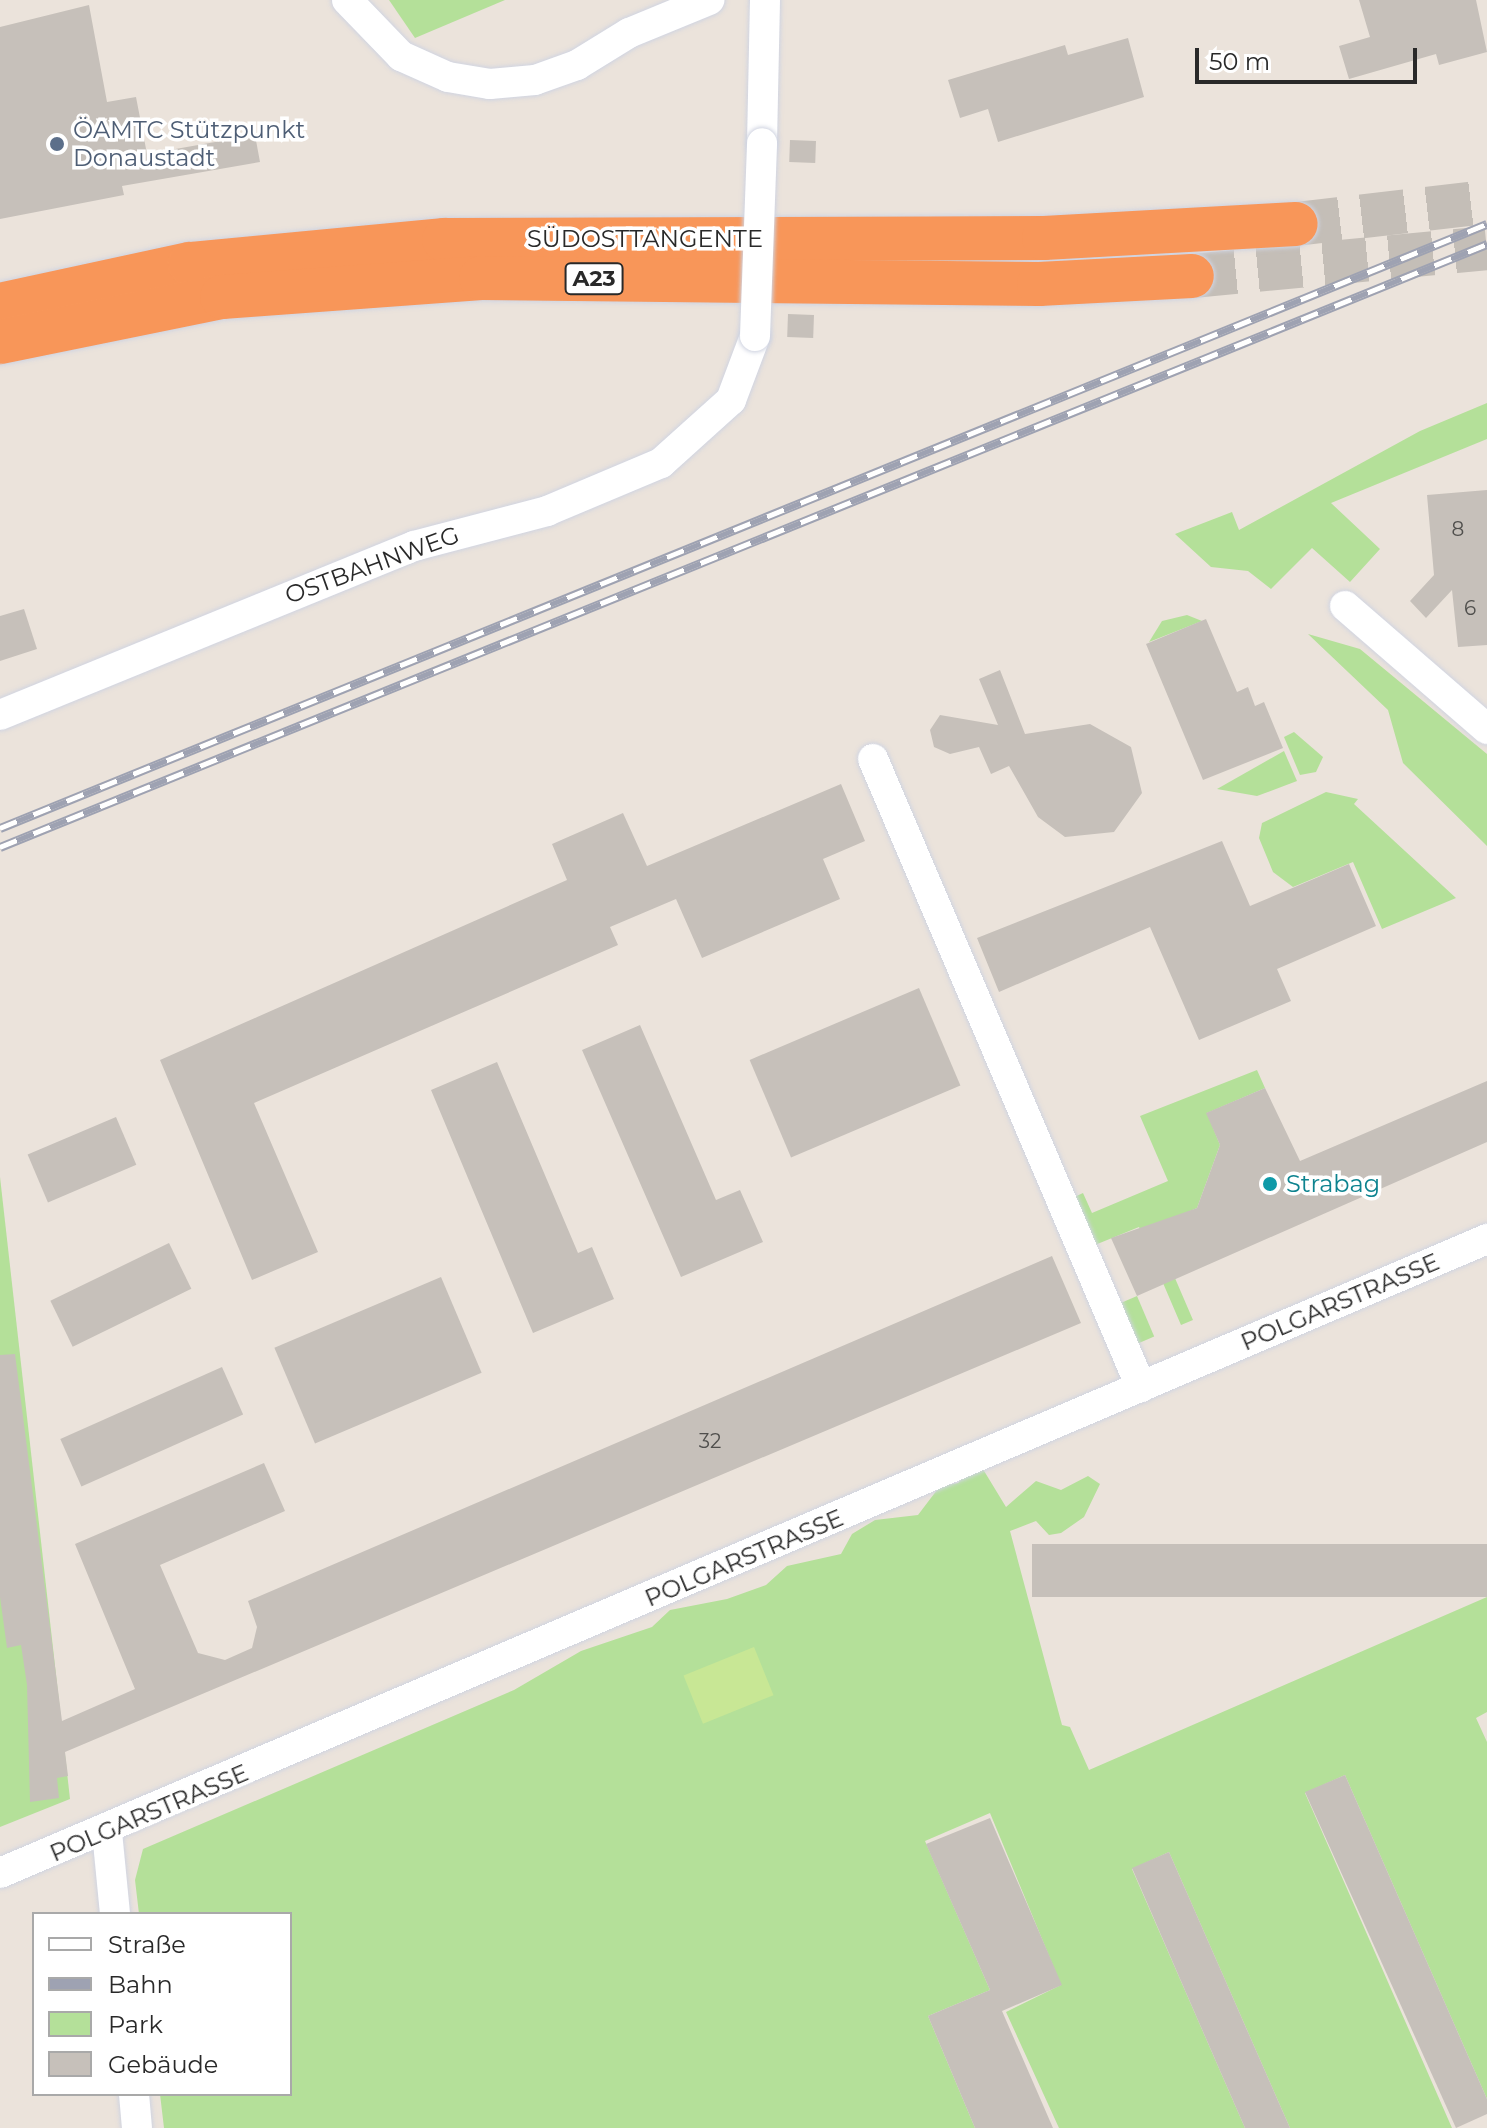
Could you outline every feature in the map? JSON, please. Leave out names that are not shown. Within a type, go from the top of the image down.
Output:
[{"type":"highway","name":"SÜDOSTTANGENTE","points":[[0,305],[190,264],[444,240],[1044,238],[1296,224]]},
{"type":"highway","name":"SÜDOSTTANGENTE","points":[[0,342],[222,297],[481,278],[1039,284],[1192,276]]},
{"type":"street","points":[[347,0],[401,56],[448,77],[490,84],[535,80],[577,65],[629,33],[709,0]]},
{"type":"street","name":"OSTBAHNWEG","points":[[0,715],[414,546],[611,486],[688,445],[731,400],[755,336],[765,0]]},
{"type":"street","points":[[1345,606],[1487,729]]},
{"type":"street","points":[[873,759],[1141,1387]]},
{"type":"street","name":"POLGARSTRASSE","points":[[0,1873],[107,1832],[1487,1239]]},
{"type":"street","points":[[107,1832],[115,1912]]},
{"type":"street","points":[[134,2096],[137,2128]]},
{"type":"green space","points":[[389,0],[505,0],[415,38]]},
{"type":"green space","points":[[1487,403],[1487,439],[1331,503],[1380,549],[1350,582],[1312,548],[1271,589],[1248,571],[1211,567],[1175,534],[1232,512],[1239,530],[1420,431]]},
{"type":"green space","points":[[1187,615],[1202,621],[1149,642],[1162,621]]},
{"type":"green space","points":[[1308,634],[1360,649],[1487,754],[1487,846],[1403,763],[1388,710]]},
{"type":"green space","points":[[1294,732],[1323,757],[1316,772],[1300,775],[1284,737]]},
{"type":"green space","points":[[1284,751],[1297,781],[1257,796],[1217,789]]},
{"type":"green space","points":[[1326,792],[1358,799],[1354,804],[1456,898],[1382,929],[1353,862],[1293,887],[1273,872],[1259,838],[1262,823]]},
{"type":"green space","points":[[1257,1070],[1265,1088],[1207,1113],[1220,1145],[1197,1208],[1153,1227],[1193,1320],[1181,1325],[1139,1227],[1090,1247],[1070,1199],[1083,1193],[1092,1213],[1168,1181],[1140,1116]]},
{"type":"green space","points":[[0,1177],[70,1799],[0,1827]]},
{"type":"green space","points":[[1137,1296],[1154,1337],[1132,1346],[1115,1305]]},
{"type":"green space","points":[[978,1461],[1006,1507],[1036,1481],[1061,1490],[1088,1476],[1100,1484],[1084,1517],[1061,1533],[1049,1535],[1036,1521],[1010,1531],[1062,1725],[1070,1727],[1089,1770],[1487,1597],[1487,1712],[1476,1718],[1487,1742],[1487,2099],[1345,1775],[1305,1793],[1452,2128],[1290,2128],[1169,1852],[1132,1869],[1245,2128],[1059,2128],[1006,2012],[1061,1985],[990,1813],[925,1841],[990,1990],[928,2016],[975,2128],[164,2128],[160,2096],[292,2096],[292,1912],[139,1912],[135,1880],[143,1849],[514,1690],[581,1651],[652,1627],[670,1610],[727,1599],[766,1585],[787,1566],[841,1554],[852,1534],[875,1520],[918,1515],[940,1486],[958,1483]]},
{"type":"green space","points":[[754,1647],[773,1695],[703,1724],[684,1675]]},
{"type":"building","points":[[1359,0],[1476,0],[1487,52],[1439,65],[1436,54],[1349,79],[1339,46],[1370,37]]},
{"type":"building","name":"ÖAMTC Stützpunkt Donaustadt","points":[[89,5],[107,102],[136,97],[147,154],[255,135],[260,162],[122,186],[124,195],[0,219],[0,27]]},
{"type":"building","points":[[1128,38],[1144,97],[998,142],[988,109],[960,118],[948,80],[1065,45],[1068,55]]},
{"type":"building","points":[[790,140],[816,141],[815,163],[789,162]]},
{"type":"building","points":[[788,314],[814,315],[813,338],[787,337]]},
{"type":"building","points":[[1487,490],[1487,645],[1458,647],[1452,590],[1426,618],[1410,601],[1434,575],[1427,495]]},
{"type":"building","points":[[24,609],[37,649],[0,661],[0,616]]},
{"type":"building","points":[[1206,619],[1237,692],[1248,687],[1255,706],[1264,702],[1283,748],[1203,780],[1146,644]]},
{"type":"building","points":[[1000,670],[1025,734],[1090,724],[1131,747],[1142,793],[1114,832],[1065,837],[1038,817],[1009,766],[991,774],[979,747],[950,754],[934,747],[930,730],[940,715],[998,725],[979,679]]},
{"type":"building","points":[[841,784],[865,841],[823,859],[840,899],[702,958],[676,899],[610,927],[618,945],[254,1103],[318,1252],[252,1280],[160,1060],[567,880],[552,844],[623,813],[647,866]]},
{"type":"building","points":[[1222,841],[1250,906],[1349,864],[1376,926],[1277,969],[1291,1001],[1199,1040],[1150,927],[999,992],[977,938]]},
{"type":"building","points":[[919,988],[960,1086],[791,1157],[750,1060]]},
{"type":"building","points":[[640,1025],[716,1200],[740,1190],[763,1242],[681,1277],[582,1050]]},
{"type":"building","points":[[497,1062],[578,1253],[592,1247],[614,1299],[533,1333],[431,1090]]},
{"type":"building","points":[[1487,1081],[1487,1142],[1137,1296],[1111,1238],[1197,1208],[1220,1145],[1206,1113],[1265,1088],[1300,1161]]},
{"type":"building","points":[[116,1117],[136,1165],[48,1202],[28,1155]]},
{"type":"building","points":[[169,1243],[191,1289],[73,1347],[50,1301]]},
{"type":"building","points":[[1052,1256],[1081,1323],[65,1752],[68,1776],[57,1778],[59,1798],[30,1802],[27,1685],[21,1645],[7,1648],[0,1597],[0,1355],[15,1354],[62,1721],[135,1689],[75,1544],[264,1463],[285,1511],[160,1565],[198,1653],[225,1660],[252,1648],[257,1627],[248,1601]]},
{"type":"building","points":[[441,1277],[482,1373],[315,1443],[274,1348]]},
{"type":"building","points":[[222,1367],[243,1415],[81,1486],[60,1439]]},
{"type":"building","points":[[1032,1544],[1487,1544],[1487,1597],[1032,1597]]},
{"type":"building","points":[[1345,1775],[1487,2099],[1487,2114],[1456,2128],[1305,1792]]},
{"type":"building","points":[[990,1818],[1062,1985],[1002,2011],[1053,2128],[975,2128],[928,2016],[990,1990],[926,1844]]},
{"type":"building","points":[[1169,1852],[1290,2128],[1245,2128],[1132,1868]]},
{"type":"tunnel","points":[[1296,224],[1487,202]]},
{"type":"tunnel","points":[[1192,276],[1487,248]]},
{"type":"railway","points":[[0,828],[1487,224]]},
{"type":"railway","points":[[0,847],[1487,244]]},
{"type":"place","name":"ÖAMTC Stützpunkt Donaustadt","points":[[57,144]]},
{"type":"place","name":"Strabag","points":[[1270,1184]]}]
